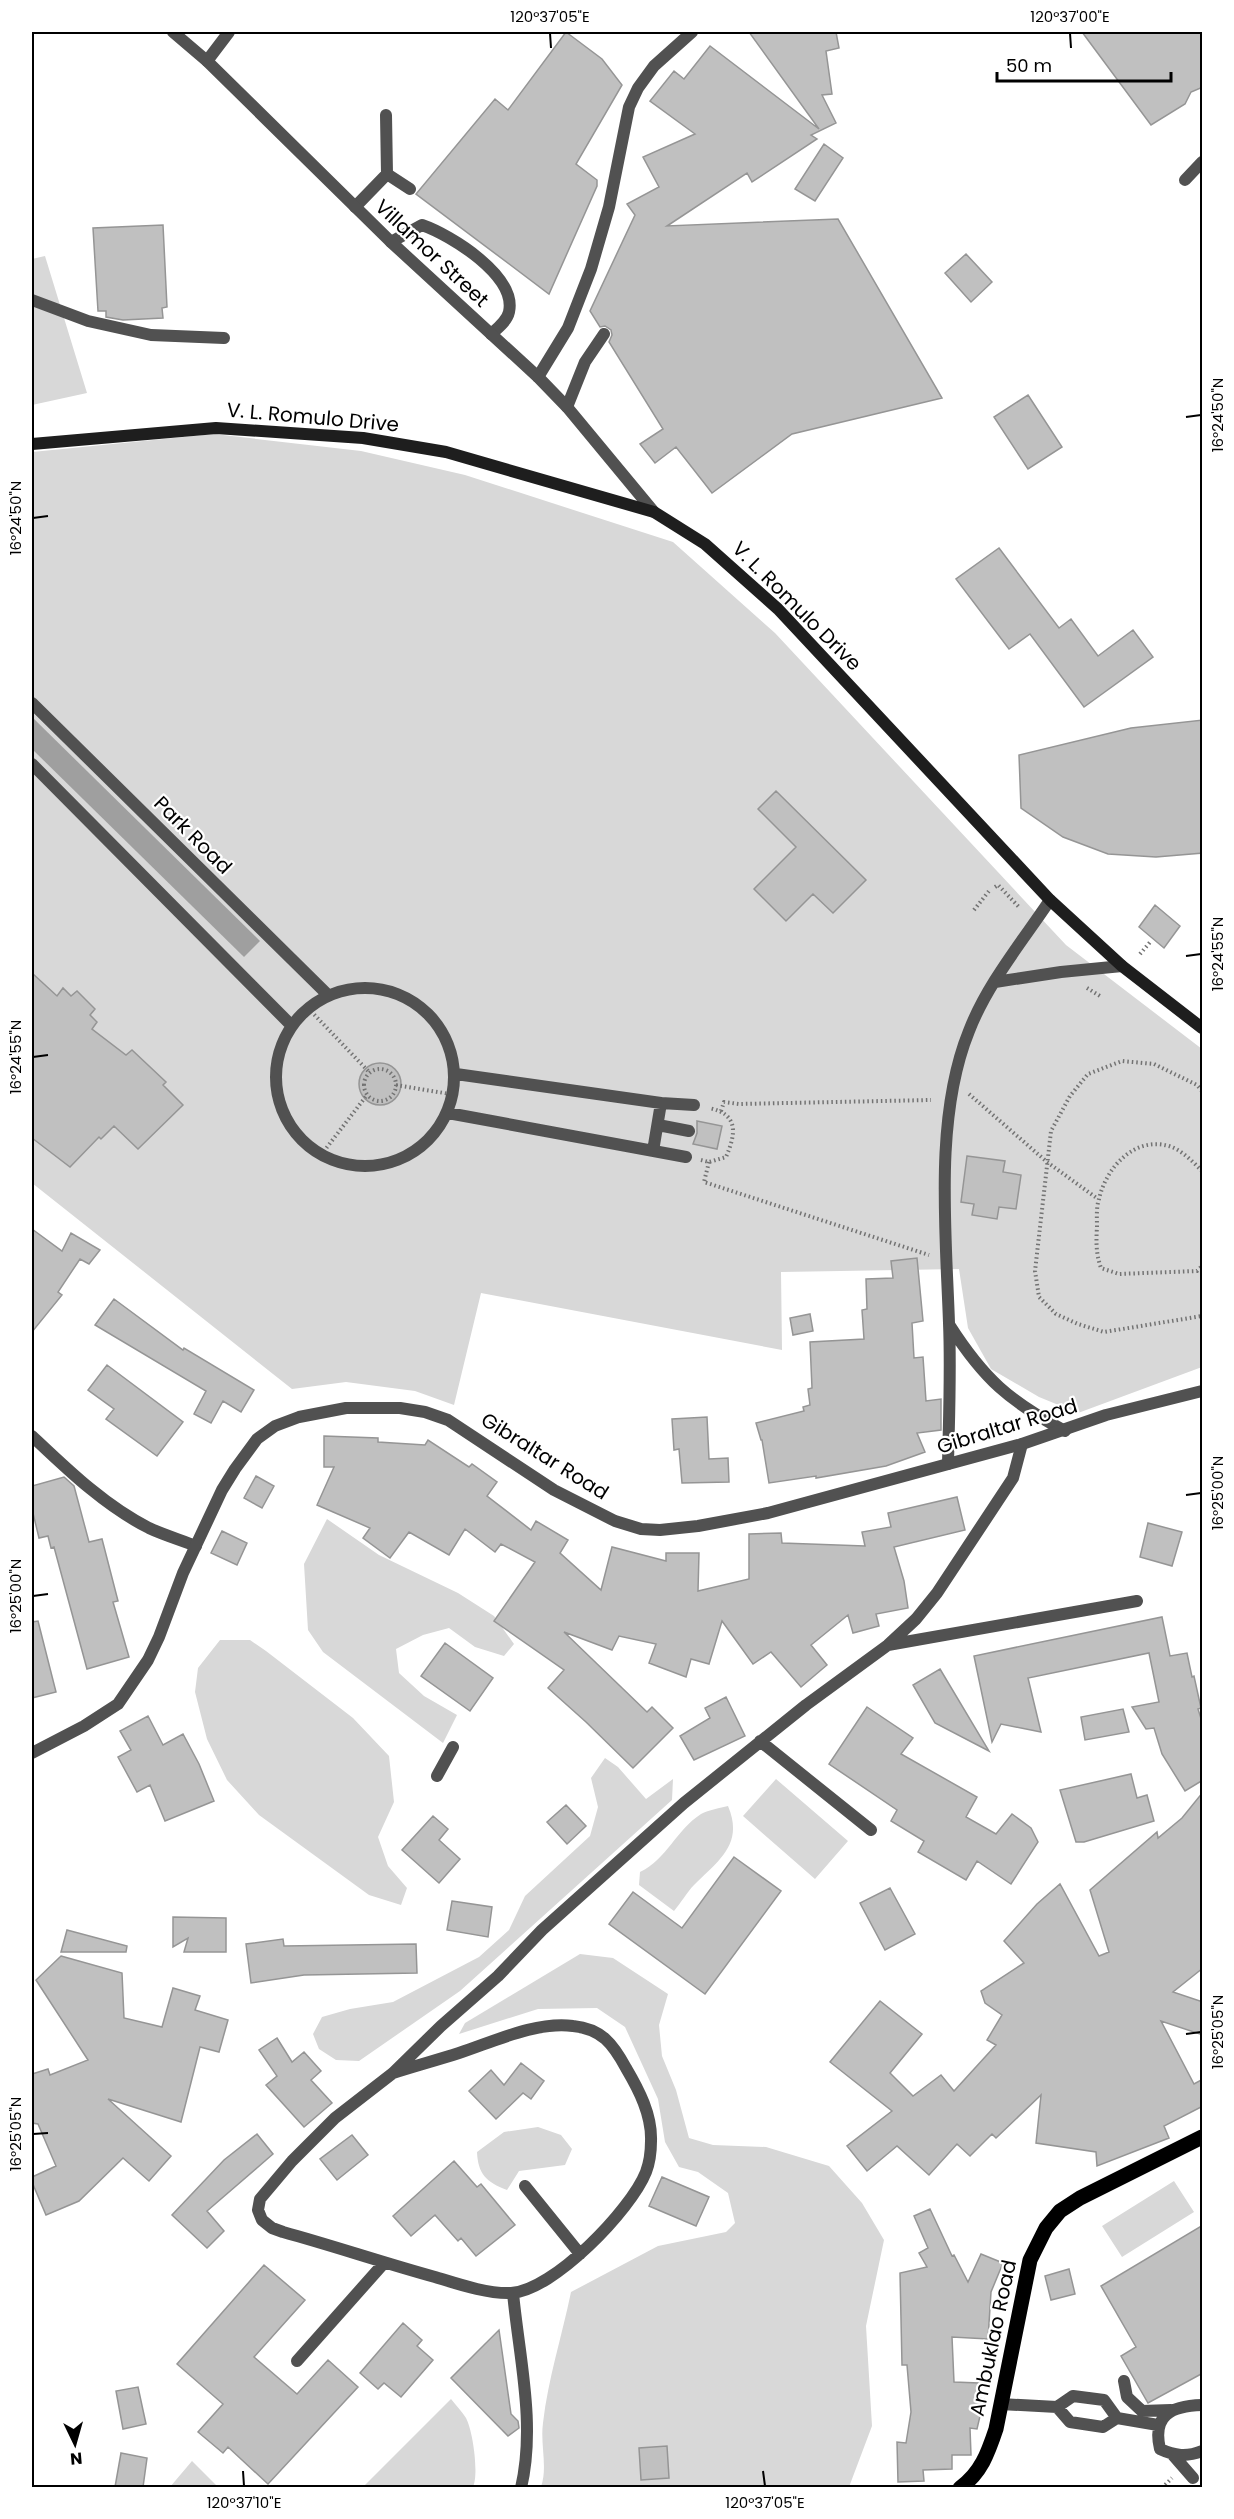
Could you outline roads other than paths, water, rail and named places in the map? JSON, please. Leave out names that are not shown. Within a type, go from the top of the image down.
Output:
[{"type":"main road","name":"V. L. Romulo Drive","points":[[32,444],[216,428],[363,438],[446,452],[654,512],[705,544],[778,609],[1050,900],[1122,966],[1203,1028]]},
{"type":"main road","name":"Ambuklao Road","points":[[960,2487],[970,2481],[982,2466],[996,2429],[1030,2260],[1046,2228],[1060,2211],[1080,2198],[1203,2137]]},
{"type":"street","name":"Villamor Street","points":[[173,32],[207,61],[391,242],[538,377],[567,406],[654,512]]},
{"type":"street","points":[[207,61],[229,32]]},
{"type":"street","points":[[538,377],[568,328],[591,269],[609,207],[629,106],[638,88],[654,66],[692,32]]},
{"type":"street","points":[[355,207],[387,174],[386,115]]},
{"type":"street","points":[[1185,180],[1203,162]]},
{"type":"street","points":[[387,174],[410,189]]},
{"type":"street","points":[[391,242],[422,225],[440,231],[489,264],[509,298],[509,313],[503,323],[491,334]]},
{"type":"street","points":[[32,300],[88,321],[152,335],[224,338]]},
{"type":"street","points":[[567,406],[585,362],[604,334]]},
{"type":"street","name":"Park Road","points":[[32,703],[328,995]]},
{"type":"street","points":[[32,764],[291,1025]]},
{"type":"street","points":[[948,1464],[949,1325],[945,1177],[950,1102],[968,1032],[979,1007],[1050,900]]},
{"type":"street","points":[[995,982],[1122,966]]},
{"type":"street","points":[[352,988],[378,988],[402,995],[423,1008],[441,1027],[451,1050],[456,1074],[448,1113],[431,1138],[407,1156],[379,1165],[349,1165],[321,1155],[298,1136],[282,1111],[275,1082],[278,1052],[291,1025],[308,1008],[328,995],[352,988]]},
{"type":"street","points":[[456,1074],[661,1103],[694,1105]]},
{"type":"street","points":[[653,1151],[661,1103]]},
{"type":"street","points":[[448,1113],[686,1157]]},
{"type":"street","points":[[658,1125],[689,1131]]},
{"type":"street","points":[[949,1325],[967,1353],[988,1379],[1009,1398],[1065,1431]]},
{"type":"street","name":"Gibraltar Road","points":[[32,1754],[84,1726],[118,1704],[152,1653],[222,1490],[257,1439],[275,1426],[299,1417],[346,1408],[400,1408],[425,1412],[448,1420],[554,1490],[615,1521],[641,1529],[674,1530],[768,1513],[1022,1444],[1106,1415],[1203,1391]]},
{"type":"street","points":[[32,1436],[65,1467],[116,1507],[148,1527],[196,1546]]},
{"type":"street","points":[[393,2073],[461,2052],[496,2038],[543,2028],[572,2025],[601,2033],[618,2052],[645,2106],[651,2139],[646,2172],[603,2231],[566,2268],[530,2288],[513,2293],[499,2293],[384,2263],[272,2228],[262,2220],[258,2210],[260,2199],[292,2161],[335,2118],[393,2073],[622,1857],[760,1741],[888,1645],[916,1619],[937,1593],[1013,1478],[1022,1444]]},
{"type":"street","points":[[888,1645],[1137,1601]]},
{"type":"street","points":[[760,1741],[871,1830]]},
{"type":"street","points":[[437,1776],[453,1747]]},
{"type":"street","points":[[525,2186],[580,2254]]},
{"type":"street","points":[[297,2361],[384,2263]]},
{"type":"street","points":[[513,2293],[525,2394],[526,2460],[521,2487]]},
{"type":"street","points":[[1124,2381],[1127,2397],[1142,2411],[1171,2410],[1203,2405]]},
{"type":"street","points":[[1000,2404],[1057,2407],[1073,2396],[1104,2400],[1117,2418],[1158,2426]]},
{"type":"street","points":[[1057,2407],[1070,2422],[1103,2427],[1117,2418]]},
{"type":"street","points":[[1171,2410],[1158,2426],[1157,2436],[1160,2449],[1173,2455],[1193,2478]]},
{"type":"street","points":[[1173,2455],[1190,2455],[1203,2451]]}]
